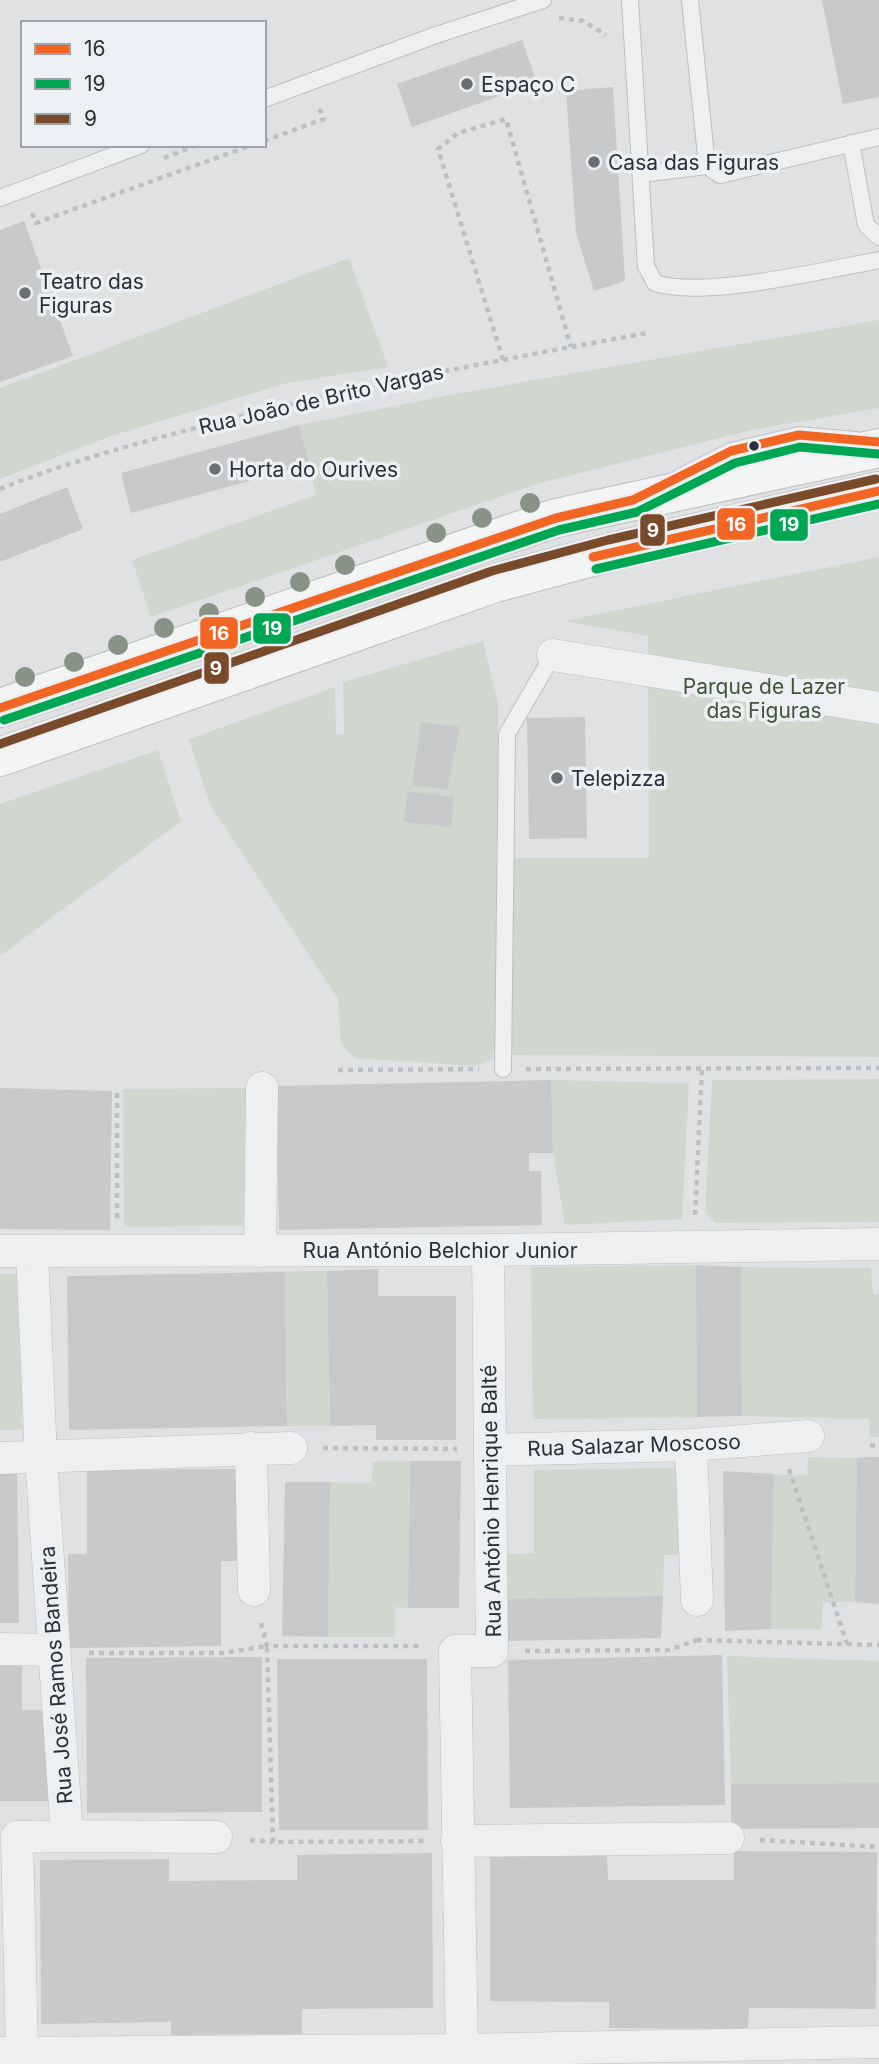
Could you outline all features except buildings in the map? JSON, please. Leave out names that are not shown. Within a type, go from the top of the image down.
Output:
[{"type":"main road","points":[[0,708],[556,518],[879,449]]},
{"type":"main road","points":[[0,757],[495,583],[611,552],[879,491]]},
{"type":"street","points":[[553,655],[879,708]]},
{"type":"street","points":[[260,1251],[262,1088]]},
{"type":"street","name":"Rua António Belchior Junior","points":[[0,1251],[488,1250],[879,1244]]},
{"type":"street","name":"Rua António Henrique Balté","points":[[461,2050],[455,1651],[492,1651],[488,1250]]},
{"type":"street","name":"Rua José Ramos Bandeira","points":[[11,2052],[17,1837],[67,1836],[41,1457],[32,1251]]},
{"type":"street","name":"Rua Salazar Moscoso","points":[[490,1450],[691,1445],[793,1437]]},
{"type":"street","points":[[691,1445],[696,1600]]},
{"type":"street","points":[[251,1448],[254,1590]]},
{"type":"street","points":[[0,1458],[291,1448]]},
{"type":"street","points":[[0,1649],[54,1650]]},
{"type":"street","points":[[67,1836],[216,1837]]},
{"type":"street","points":[[457,1841],[728,1838]]},
{"type":"street","points":[[11,2052],[461,2050],[879,2042]]},
{"type":"lane","points":[[266,98],[436,35],[544,0]]},
{"type":"lane","points":[[630,0],[646,267],[655,282],[674,289],[746,282],[879,260]]},
{"type":"lane","points":[[690,0],[707,166]]},
{"type":"lane","points":[[641,174],[707,166],[720,175],[879,137]]},
{"type":"lane","points":[[851,143],[866,225],[879,237]]},
{"type":"lane","points":[[0,198],[136,147]]},
{"type":"lane","points":[[633,500],[731,451],[799,435],[879,442]]},
{"type":"lane","points":[[503,1069],[507,734],[553,655]]},
{"type":"path","points":[[266,140],[324,119],[317,102]]},
{"type":"path","points":[[503,360],[438,149],[458,133],[506,119],[571,347]]},
{"type":"path","points":[[30,209],[36,223],[246,147]]},
{"type":"path","name":"Rua João de Brito Vargas","points":[[0,489],[40,473],[142,442],[288,404],[648,333]]},
{"type":"path","points":[[338,1070],[879,1068]]},
{"type":"path","points":[[693,1247],[702,1069]]},
{"type":"path","points":[[117,1089],[117,1251]]},
{"type":"path","points":[[793,1437],[847,1644]]},
{"type":"path","points":[[870,1445],[879,1446]]},
{"type":"path","points":[[291,1448],[490,1450]]},
{"type":"path","points":[[254,1590],[267,1646],[273,1842],[457,1841]]},
{"type":"path","points":[[696,1600],[697,1640]]},
{"type":"path","points":[[492,1651],[668,1650],[697,1640],[879,1645]]},
{"type":"path","points":[[54,1650],[69,1654],[223,1653],[267,1646],[411,1645],[455,1651]]},
{"type":"path","points":[[728,1838],[879,1846]]},
{"type":"green space","points":[[349,258],[388,367],[287,383],[111,436],[0,479],[0,388]]},
{"type":"green space","points":[[879,320],[879,408],[751,430],[537,484],[151,617],[132,560],[316,495],[299,425],[450,395]]},
{"type":"green space","name":"Parque de Lazer das Figuras","points":[[879,557],[879,1057],[512,1055],[514,858],[649,858],[648,636],[564,621]]},
{"type":"green space","points":[[483,641],[498,704],[499,1036],[491,1060],[475,1066],[355,1058],[341,1044],[338,999],[210,805],[189,739],[335,687],[336,735],[344,734],[343,682]]},
{"type":"green space","points":[[158,750],[181,821],[0,956],[0,804]]},
{"type":"green space","points":[[879,1079],[879,1222],[715,1223],[705,1213],[712,1080]]},
{"type":"green space","points":[[551,1080],[689,1083],[682,1219],[565,1225],[553,1153]]},
{"type":"green space","points":[[248,1088],[246,1225],[124,1227],[123,1089]]},
{"type":"green space","points":[[696,1265],[697,1417],[533,1419],[531,1267]]},
{"type":"green space","points":[[741,1267],[871,1268],[873,1294],[879,1294],[879,1437],[870,1437],[869,1419],[742,1416]]},
{"type":"green space","points":[[327,1271],[330,1426],[287,1426],[285,1272]]},
{"type":"green space","points":[[0,1274],[22,1274],[22,1430],[0,1430]]},
{"type":"green space","points":[[808,1457],[857,1458],[855,1602],[823,1602],[822,1630],[771,1629],[774,1474],[807,1475]]},
{"type":"green space","points":[[410,1461],[408,1608],[395,1607],[395,1637],[328,1637],[330,1482],[372,1483],[373,1462]]},
{"type":"green space","points":[[678,1468],[680,1555],[664,1555],[663,1596],[505,1599],[506,1554],[534,1553],[534,1470]]},
{"type":"green space","points":[[727,1656],[879,1661],[879,1783],[731,1784]]},
{"type":"transit line","name":"16","points":[[0,708],[556,518],[633,500],[731,451],[799,435],[879,442]]},
{"type":"transit line","name":"19","points":[[4,720],[559,530],[637,512],[735,463],[800,447],[878,454]]},
{"type":"transit line","name":"9","points":[[0,744],[492,571],[608,540],[876,479]]},
{"type":"transit line","name":"16","points":[[593,557],[879,491]]},
{"type":"transit line","name":"19","points":[[596,569],[879,504]]},
{"type":"place","name":"Espaço C","points":[[467,84]]},
{"type":"place","name":"Casa das Figuras","points":[[594,162]]},
{"type":"place","name":"Teatro das Figuras","points":[[25,293]]},
{"type":"place","name":"Horta do Ourives","points":[[215,469]]},
{"type":"place","name":"Telepizza","points":[[557,778]]}]
